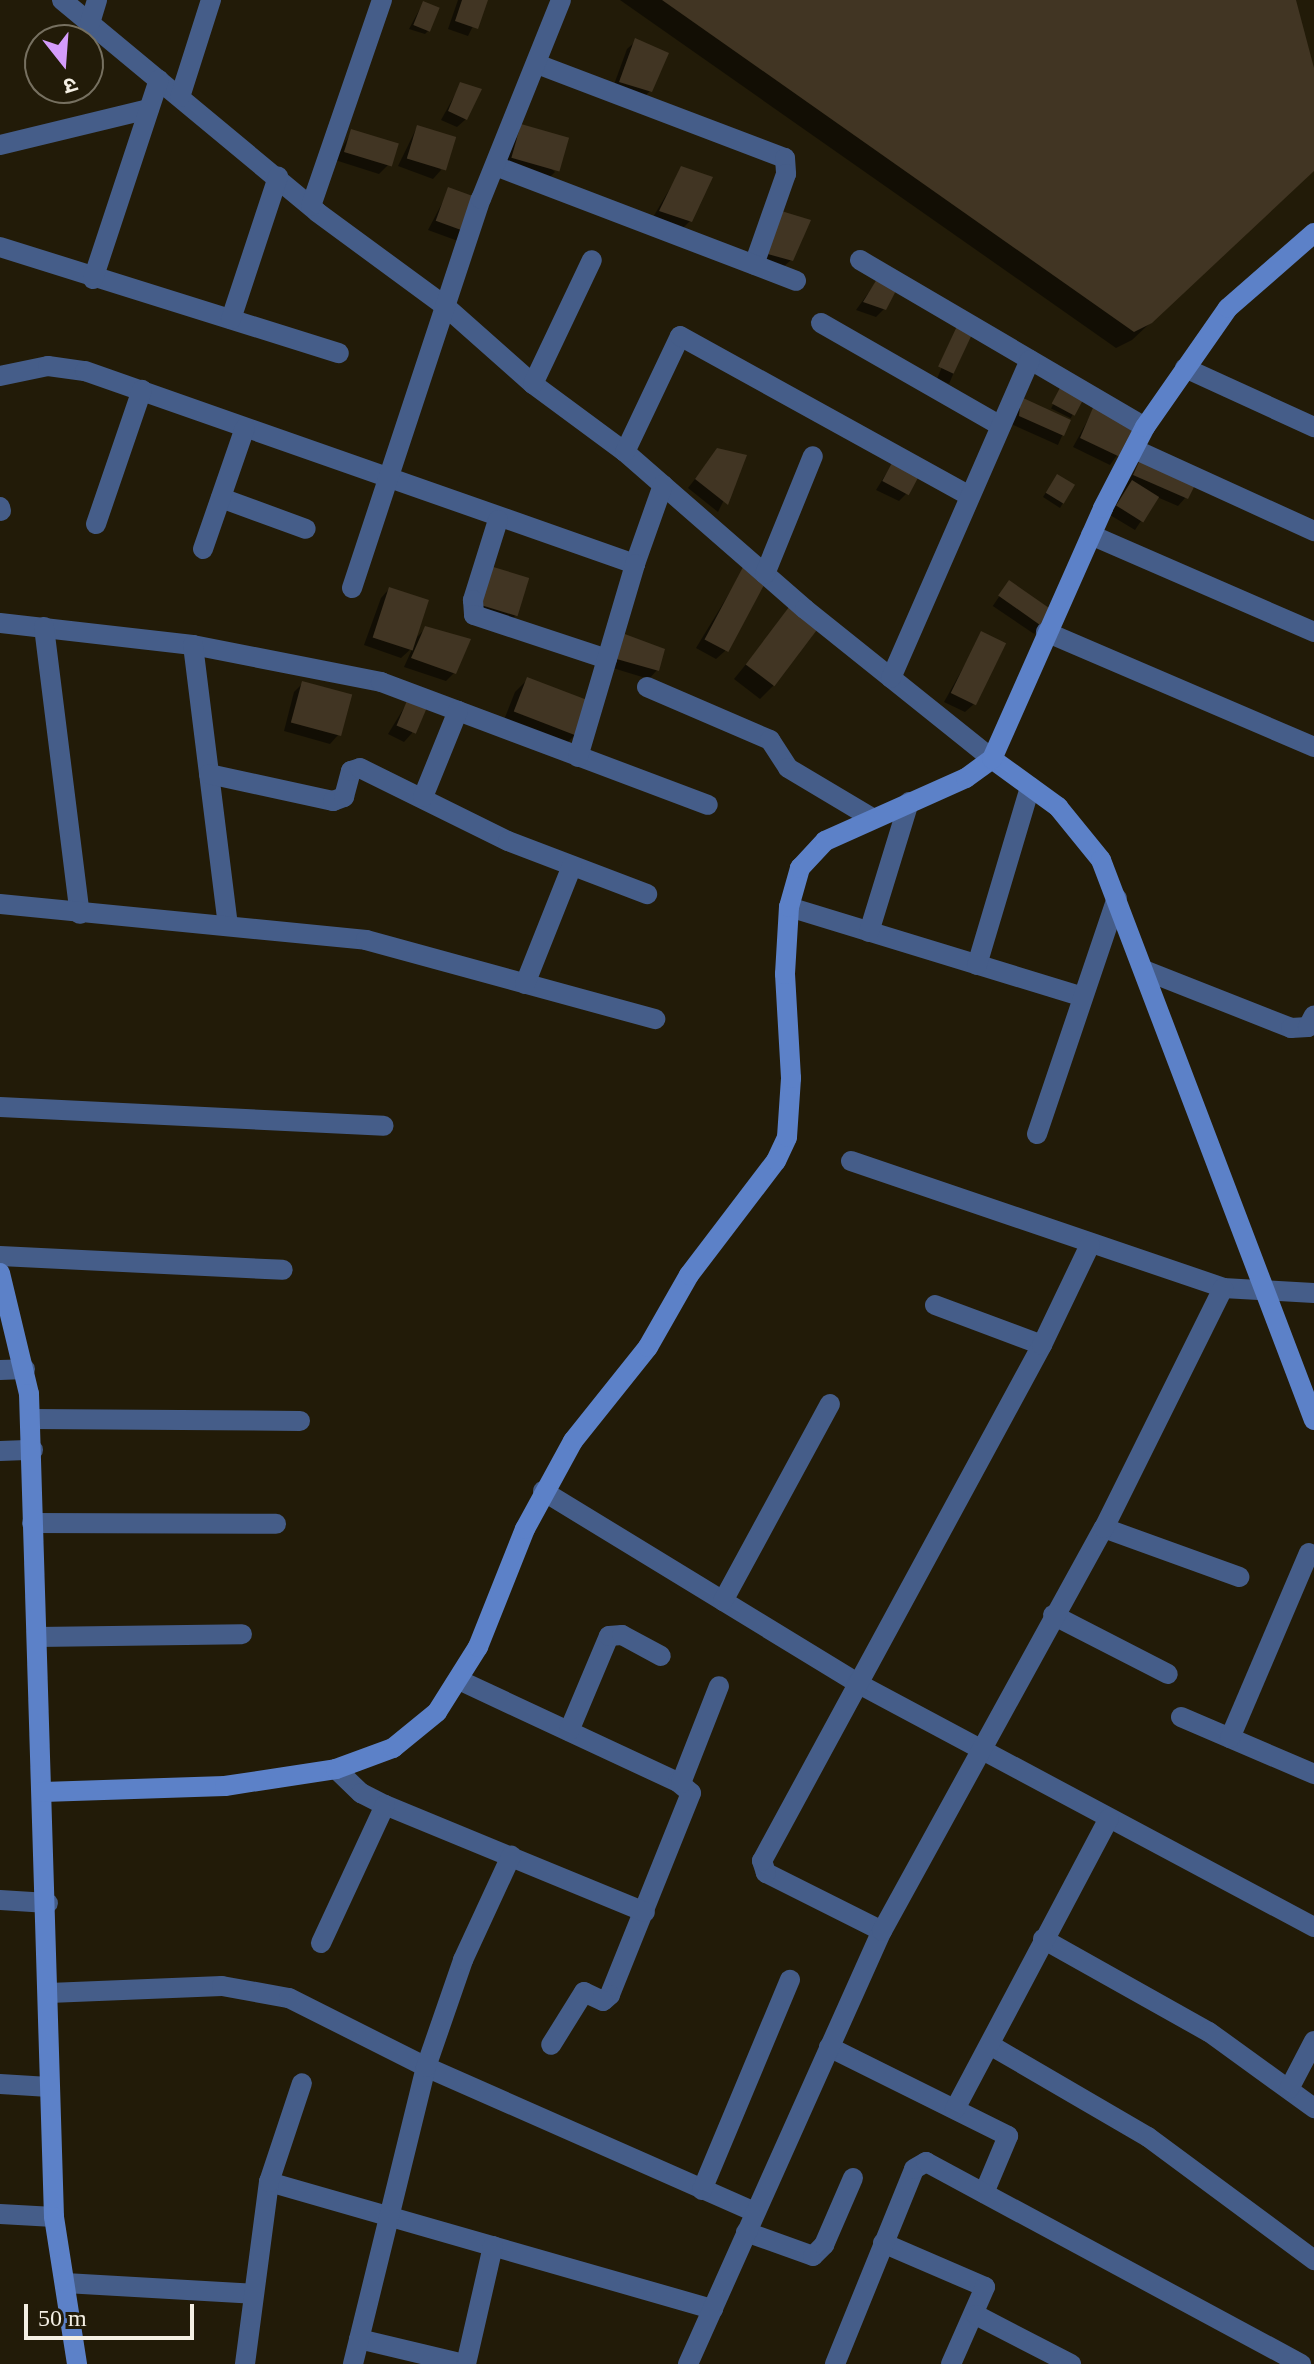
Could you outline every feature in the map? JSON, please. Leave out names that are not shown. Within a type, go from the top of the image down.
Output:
[{"type":"street","points":[[62,0],[311,206],[445,306],[533,384],[625,452],[765,574],[1082,832],[1117,898],[1314,1420]]},
{"type":"street","points":[[90,23],[97,0]]},
{"type":"street","points":[[180,97],[211,0]]},
{"type":"street","points":[[311,206],[382,0]]},
{"type":"street","points":[[352,588],[390,482],[445,306],[561,0]]},
{"type":"street","points":[[537,64],[785,158],[786,174],[754,265]]},
{"type":"street","points":[[93,279],[159,80]]},
{"type":"street","points":[[0,145],[149,109]]},
{"type":"street","points":[[498,167],[796,281]]},
{"type":"street","points":[[231,319],[278,177]]},
{"type":"street","points":[[43,1792],[225,1786],[336,1769],[413,1735],[461,1681],[543,1491],[573,1441],[648,1347],[689,1275],[776,1161],[787,1137],[792,1112],[784,1012],[789,907],[800,868],[812,851],[872,818],[966,778],[992,759],[1046,632],[1145,427],[1228,308],[1314,233]]},
{"type":"street","points":[[0,247],[93,279],[339,353]]},
{"type":"street","points":[[533,384],[592,260]]},
{"type":"street","points":[[860,260],[1145,427]]},
{"type":"street","points":[[821,323],[1001,426]]},
{"type":"street","points":[[625,452],[680,336],[970,496]]},
{"type":"street","points":[[891,678],[1030,360]]},
{"type":"street","points":[[0,376],[66,366],[142,390],[498,520],[635,564]]},
{"type":"street","points":[[1185,368],[1314,427]]},
{"type":"street","points":[[96,524],[142,390]]},
{"type":"street","points":[[203,549],[245,428]]},
{"type":"street","points":[[1134,449],[1314,531]]},
{"type":"street","points":[[765,574],[813,456]]},
{"type":"street","points":[[578,757],[635,564],[663,485]]},
{"type":"street","points":[[221,498],[306,529]]},
{"type":"street","points":[[498,520],[473,600],[474,615],[607,659]]},
{"type":"street","points":[[1091,535],[1314,632]]},
{"type":"street","points":[[0,623],[193,645],[327,668],[458,711],[708,805]]},
{"type":"street","points":[[44,627],[80,914]]},
{"type":"street","points":[[1046,632],[1314,747]]},
{"type":"street","points":[[193,645],[228,925]]},
{"type":"street","points":[[647,687],[770,740],[788,768],[872,818]]},
{"type":"street","points":[[423,797],[458,711]]},
{"type":"street","points":[[209,774],[333,801],[344,797],[351,771],[360,768],[508,841],[647,894]]},
{"type":"street","points":[[977,965],[1030,787]]},
{"type":"street","points":[[869,932],[909,802]]},
{"type":"street","points":[[525,984],[572,866]]},
{"type":"street","points":[[1037,1134],[1117,898]]},
{"type":"street","points":[[0,904],[366,940],[655,1019]]},
{"type":"street","points":[[789,907],[1083,997]]},
{"type":"street","points":[[1144,970],[1291,1028],[1308,1027],[1314,1015]]},
{"type":"street","points":[[0,1107],[384,1126]]},
{"type":"street","points":[[851,1161],[1223,1288],[1314,1293]]},
{"type":"street","points":[[882,1931],[762,1868],[797,1790],[1042,1345],[1090,1245]]},
{"type":"street","points":[[0,1256],[283,1270]]},
{"type":"street","points":[[0,1273],[25,1369],[31,1419],[32,1523],[48,1903],[49,2087],[54,2217],[77,2364]]},
{"type":"street","points":[[688,2364],[882,1931],[1053,1615],[1104,1528],[1223,1288]]},
{"type":"street","points":[[935,1305],[1042,1345]]},
{"type":"street","points":[[0,1370],[25,1369]]},
{"type":"street","points":[[723,1601],[830,1404]]},
{"type":"street","points":[[31,1419],[300,1421]]},
{"type":"street","points":[[0,1451],[33,1450]]},
{"type":"street","points":[[543,1491],[857,1683],[1314,1927]]},
{"type":"street","points":[[32,1523],[276,1524]]},
{"type":"street","points":[[1104,1528],[1239,1577]]},
{"type":"street","points":[[1230,1738],[1309,1553]]},
{"type":"street","points":[[1053,1615],[1168,1674]]},
{"type":"street","points":[[37,1637],[242,1634]]},
{"type":"street","points":[[569,1731],[609,1636],[622,1635],[661,1656]]},
{"type":"street","points":[[461,1681],[681,1783],[691,1793],[690,1802],[607,1999],[584,1992],[551,2045]]},
{"type":"street","points":[[681,1783],[719,1686]]},
{"type":"street","points":[[1181,1717],[1314,1774]]},
{"type":"street","points":[[336,1769],[361,1793],[385,1805],[645,1912]]},
{"type":"street","points":[[321,1943],[385,1805]]},
{"type":"street","points":[[955,2109],[1109,1818]]},
{"type":"street","points":[[353,2364],[426,2067],[463,1960],[511,1856]]},
{"type":"street","points":[[0,1900],[48,1903]]},
{"type":"street","points":[[1043,1939],[1209,2032],[1314,2108]]},
{"type":"street","points":[[702,2190],[790,1980]]},
{"type":"street","points":[[49,1993],[261,1989],[289,1998],[426,2067],[754,2212]]},
{"type":"street","points":[[1289,2089],[1314,2041]]},
{"type":"street","points":[[990,2045],[1148,2137],[1314,2260]]},
{"type":"street","points":[[829,2047],[955,2109],[1009,2140],[984,2193]]},
{"type":"street","points":[[245,2364],[269,2182],[302,2083]]},
{"type":"street","points":[[0,2084],[49,2087]]},
{"type":"street","points":[[835,2364],[883,2243],[920,2162],[984,2193],[1301,2364]]},
{"type":"street","points":[[746,2232],[813,2256],[824,2245],[853,2178]]},
{"type":"street","points":[[269,2182],[713,2309]]},
{"type":"street","points":[[0,2214],[54,2217]]},
{"type":"street","points":[[883,2243],[983,2284],[986,2291],[951,2364]]},
{"type":"street","points":[[359,2339],[465,2364],[493,2246]]},
{"type":"street","points":[[65,2283],[253,2294]]},
{"type":"street","points":[[976,2315],[1071,2364]]},
{"type":"building","points":[[462,0],[488,0],[478,29],[455,21]]},
{"type":"building","points":[[662,0],[1296,0],[1314,68],[1314,171],[1152,323],[1134,332]]},
{"type":"building","points":[[423,1],[440,8],[430,32],[413,25]]},
{"type":"building","points":[[635,38],[669,53],[652,92],[619,82]]},
{"type":"building","points":[[460,82],[482,89],[467,120],[448,111]]},
{"type":"building","points":[[521,124],[569,138],[559,171],[511,158]]},
{"type":"building","points":[[417,125],[456,137],[446,170],[407,158]]},
{"type":"building","points":[[351,129],[399,144],[392,167],[344,152]]},
{"type":"building","points":[[681,166],[713,177],[692,222],[659,211]]},
{"type":"building","points":[[448,187],[481,199],[469,233],[436,221]]},
{"type":"building","points":[[778,210],[811,220],[793,261],[764,253]]},
{"type":"building","points":[[880,274],[899,285],[886,310],[863,302]]},
{"type":"building","points":[[958,324],[973,331],[954,374],[938,367]]},
{"type":"building","points":[[1062,384],[1085,396],[1075,416],[1052,403]]},
{"type":"building","points":[[1021,397],[1071,420],[1064,436],[1019,416]]},
{"type":"building","points":[[1095,403],[1139,429],[1120,457],[1080,438]]},
{"type":"building","points":[[717,448],[747,455],[728,505],[695,479]]},
{"type":"building","points":[[1143,453],[1197,481],[1188,499],[1133,475]]},
{"type":"building","points":[[894,459],[920,473],[909,495],[882,481]]},
{"type":"building","points":[[1057,474],[1075,485],[1064,504],[1046,493]]},
{"type":"building","points":[[1132,480],[1159,497],[1143,522],[1116,505]]},
{"type":"building","points":[[490,566],[529,578],[518,616],[478,604]]},
{"type":"building","points":[[743,567],[767,580],[728,652],[705,639]]},
{"type":"building","points":[[1009,580],[1052,610],[1041,625],[998,596]]},
{"type":"building","points":[[389,587],[429,600],[413,650],[373,637]]},
{"type":"building","points":[[789,607],[818,629],[774,686],[746,665]]},
{"type":"building","points":[[425,626],[471,639],[456,674],[411,658]]},
{"type":"building","points":[[981,631],[1006,643],[976,705],[951,693]]},
{"type":"building","points":[[622,633],[665,649],[659,671],[613,658]]},
{"type":"building","points":[[527,677],[590,701],[577,736],[514,712]]},
{"type":"building","points":[[302,681],[352,694],[341,736],[291,723]]},
{"type":"building","points":[[409,696],[428,704],[416,734],[396,725]]}]
